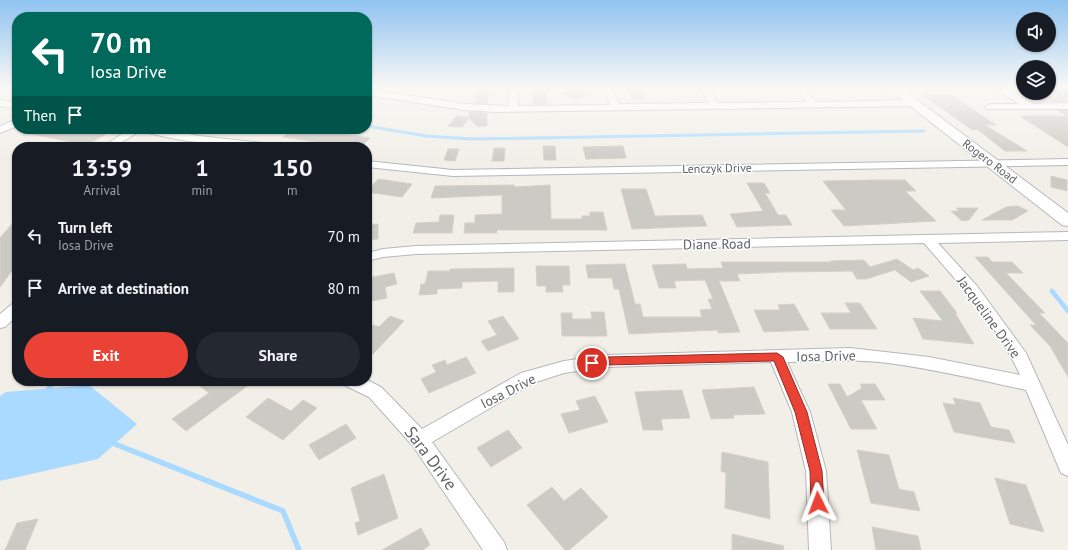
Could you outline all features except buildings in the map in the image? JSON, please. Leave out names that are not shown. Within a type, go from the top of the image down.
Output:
[{"type":"street","name":"Rogero Road","points":[[926,113],[1068,221]]},
{"type":"street","points":[[0,130],[12,124]]},
{"type":"street","points":[[115,142],[129,134]]},
{"type":"street","points":[[172,134],[226,142]]},
{"type":"street","name":"Lenczyk Drive","points":[[372,165],[412,170],[453,173],[1068,162]]},
{"type":"street","name":"Diane Road","points":[[372,256],[383,253],[416,250],[1068,236]]},
{"type":"street","name":"Jacqueline Drive","points":[[928,240],[972,289],[1020,357],[1068,467]]},
{"type":"street","points":[[0,323],[12,312]]},
{"type":"street","name":"Iosa Drive","points":[[420,440],[527,378],[564,367],[606,361],[850,354],[888,356],[1033,385]]},
{"type":"street","points":[[777,357],[801,412],[816,471],[820,550]]},
{"type":"street","name":"Sara Drive","points":[[362,386],[375,392],[420,440],[496,550]]},
{"type":"water","points":[[90,386],[137,424],[98,459],[0,481],[0,396],[6,392]]},
{"type":"waterway","points":[[372,127],[426,136],[473,139],[924,131]]},
{"type":"waterway","points":[[1052,291],[1068,311]]},
{"type":"waterway","points":[[115,444],[283,511],[299,550]]},
{"type":"route","points":[[592,363],[606,361],[777,357],[801,412],[816,471],[818,503]]}]
